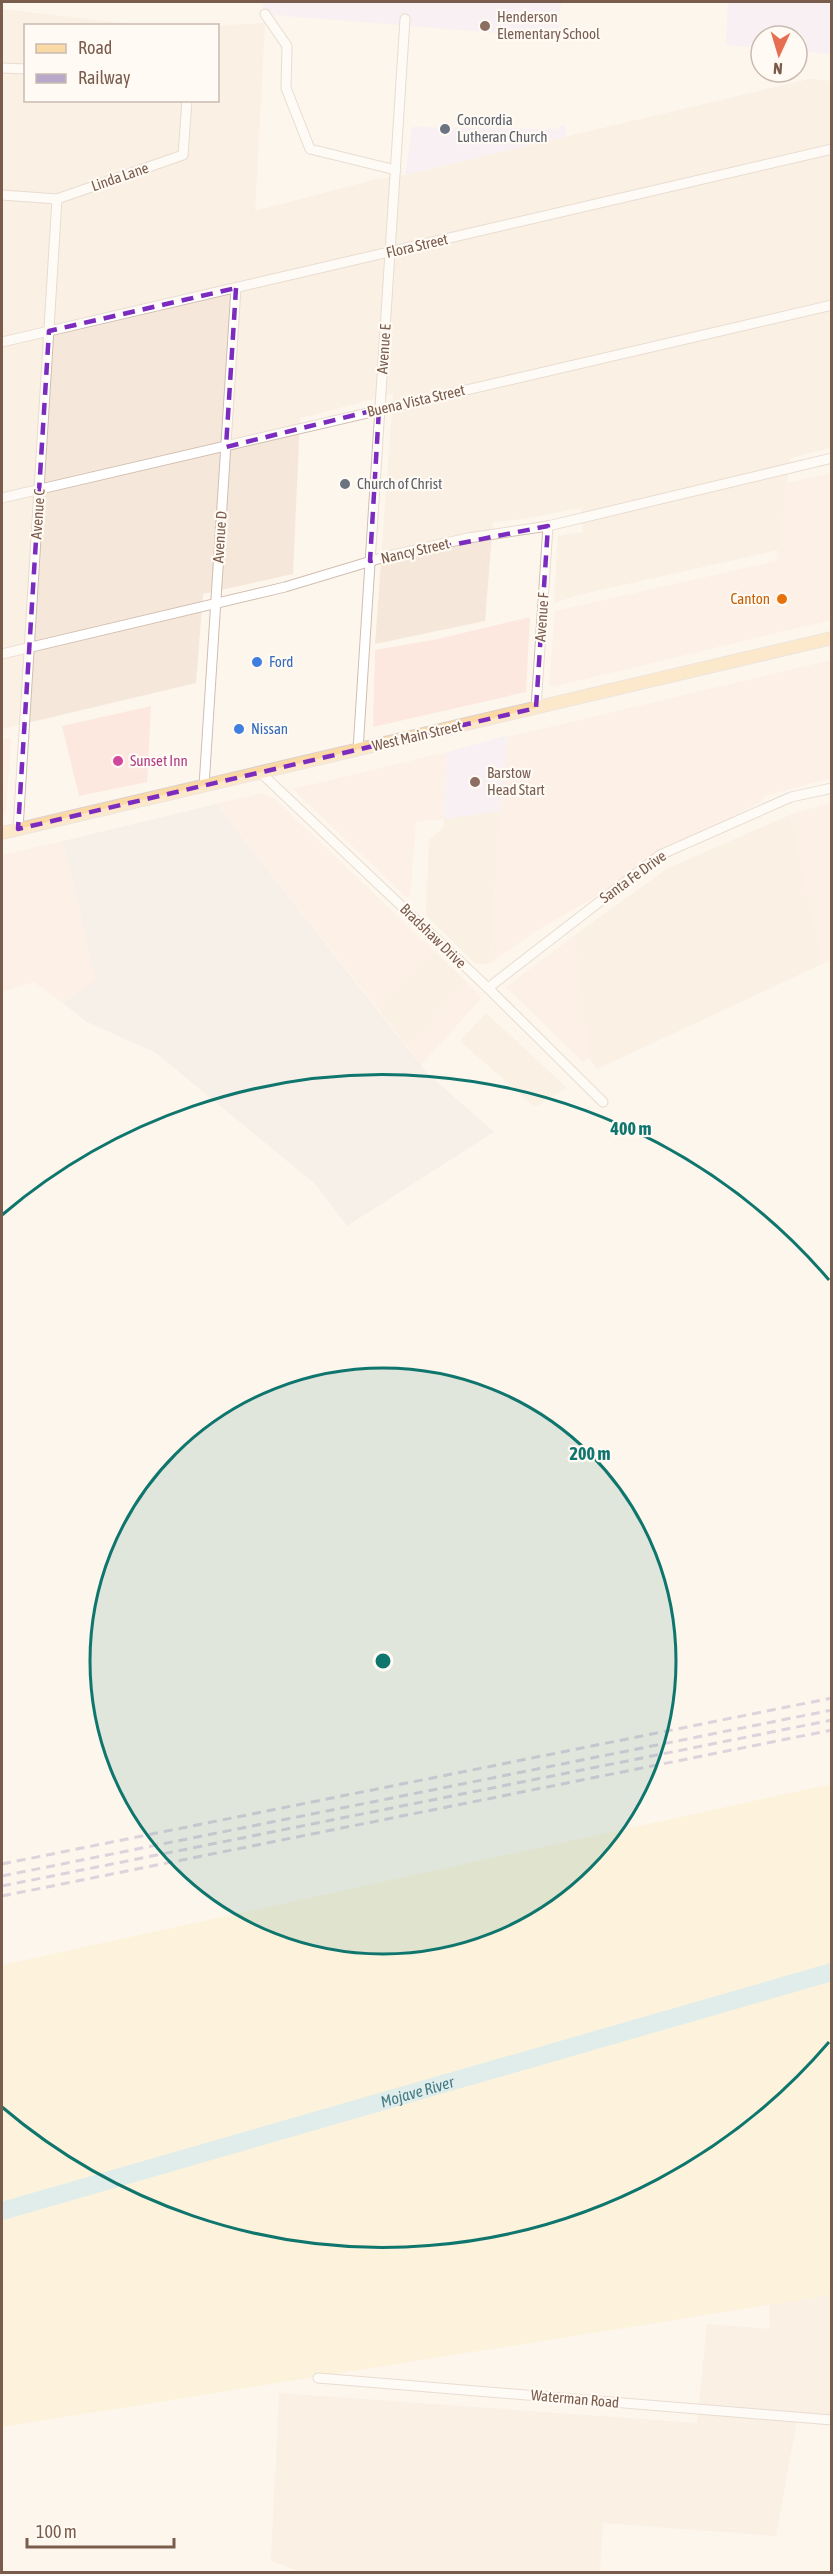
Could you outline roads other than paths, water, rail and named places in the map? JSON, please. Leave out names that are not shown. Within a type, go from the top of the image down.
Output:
[{"type":"main road","name":"West Main Street","points":[[2,833],[831,638]]},
{"type":"street","points":[[265,14],[287,46],[286,88],[310,149],[396,170]]},
{"type":"street","name":"Avenue E","points":[[358,750],[405,19]]},
{"type":"street","points":[[2,68],[24,69]]},
{"type":"street","name":"Linda Lane","points":[[2,195],[57,199],[183,155],[187,102]]},
{"type":"street","name":"Flora Street","points":[[2,342],[831,150]]},
{"type":"street","name":"Avenue C","points":[[18,829],[57,199]]},
{"type":"street","name":"Avenue D","points":[[204,786],[236,288]]},
{"type":"street","name":"Buena Vista Street","points":[[2,498],[831,305]]},
{"type":"street","name":"Nancy Street","points":[[2,654],[285,587],[370,561],[468,538],[548,525],[831,458]]},
{"type":"street","name":"Avenue F","points":[[536,708],[548,525]]},
{"type":"street","name":"Bradshaw Drive","points":[[260,772],[488,988],[603,1102]]},
{"type":"street","name":"Santa Fe Drive","points":[[488,988],[660,855],[791,797],[831,788]]},
{"type":"street","name":"Waterman Road","points":[[318,2378],[831,2420]]},
{"type":"waterway","name":"Mojave River","points":[[2,2211],[832,1972]]},
{"type":"railway","points":[[2,1864],[832,1698]]},
{"type":"railway","points":[[2,1876],[832,1710]]},
{"type":"railway","points":[[2,1886],[832,1720]]},
{"type":"railway","points":[[2,1896],[832,1730]]},
{"type":"place","name":"Henderson Elementary School","points":[[485,26]]},
{"type":"place","name":"Concordia Lutheran Church","points":[[445,129]]},
{"type":"place","name":"Church of Christ","points":[[345,484]]},
{"type":"place","name":"Canton","points":[[782,599]]},
{"type":"place","name":"Ford","points":[[257,662]]},
{"type":"place","name":"Nissan","points":[[239,729]]},
{"type":"place","name":"Sunset Inn","points":[[118,761]]},
{"type":"place","name":"Barstow Head Start","points":[[475,782]]}]
